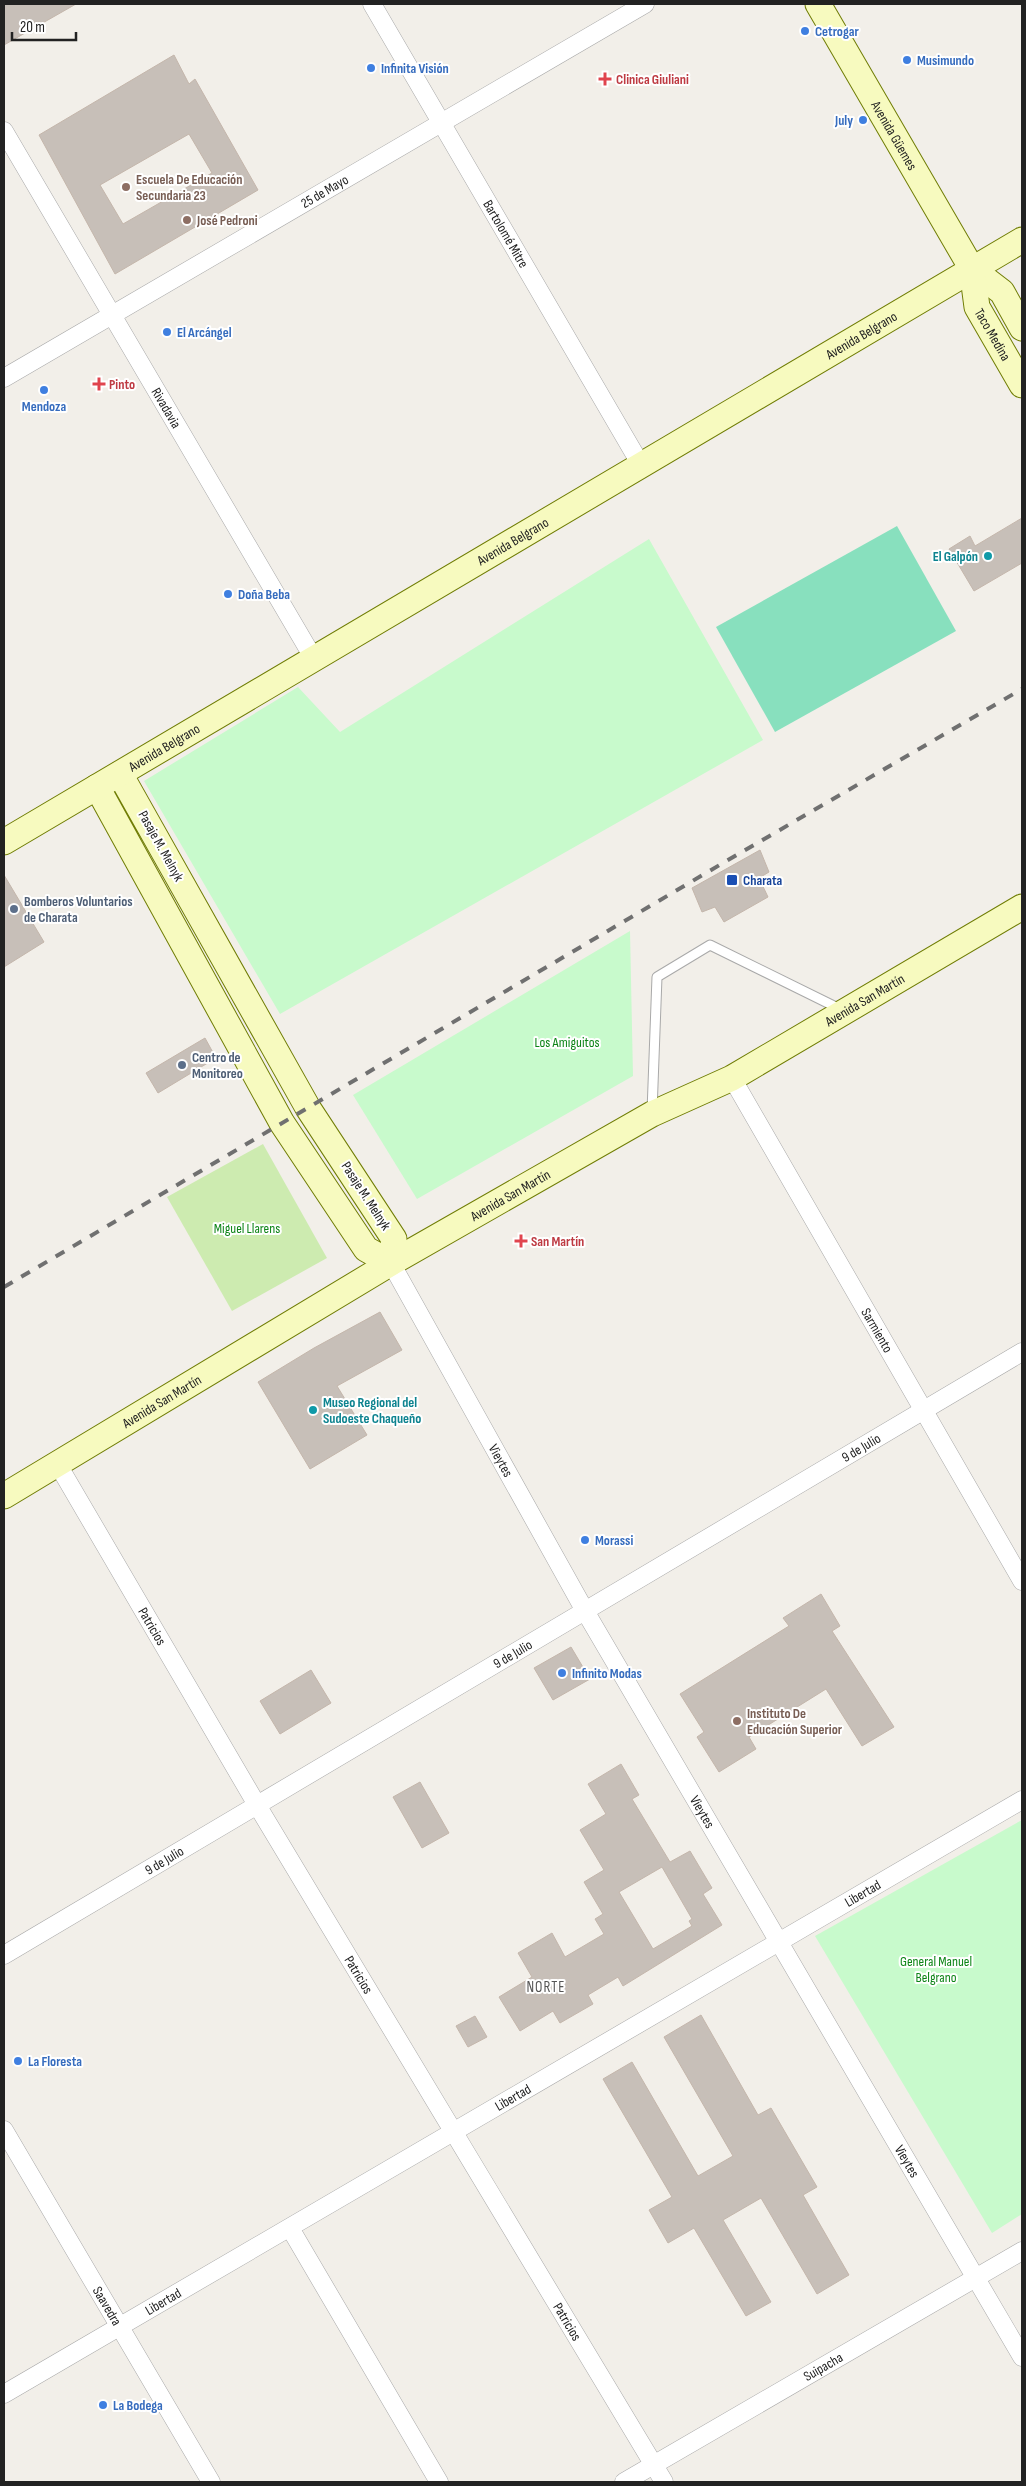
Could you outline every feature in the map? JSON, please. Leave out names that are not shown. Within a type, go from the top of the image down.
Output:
[{"type":"main road","name":"Avenida Güemes","points":[[818,4],[972,269]]},
{"type":"main road","name":"Avenida Belgrano","points":[[4,842],[1022,240]]},
{"type":"main road","name":"Taco Medina","points":[[972,269],[1002,292],[1022,328]]},
{"type":"main road","name":"Taco Medina","points":[[972,269],[977,308],[1022,385]]},
{"type":"main road","name":"Pasaje M. Melnyk","points":[[97,787],[282,1123],[366,1248],[391,1263],[394,1239],[308,1108],[120,774]]},
{"type":"main road","name":"Avenida San Martín","points":[[4,1496],[391,1263],[652,1114],[732,1078],[1022,907]]},
{"type":"street","name":"Bartolomé Mitre","points":[[372,4],[640,465]]},
{"type":"street","name":"25 de Mayo","points":[[4,378],[644,4]]},
{"type":"street","name":"Rivadavia","points":[[4,131],[314,659]]},
{"type":"street","name":"Sarmiento","points":[[732,1078],[1022,1582]]},
{"type":"street","name":"Vieytes","points":[[391,1263],[585,1611],[1022,2357]]},
{"type":"street","name":"9 de Julio","points":[[4,1955],[1022,1352]]},
{"type":"street","name":"Patricios","points":[[57,1464],[258,1805],[664,2482]]},
{"type":"street","name":"Libertad","points":[[4,2394],[1022,1800]]},
{"type":"street","name":"Saavedra","points":[[4,2130],[211,2482]]},
{"type":"street","points":[[290,2228],[439,2482]]},
{"type":"street","name":"Suipacha","points":[[624,2482],[1022,2251]]},
{"type":"lane","points":[[652,1114],[657,977],[710,945],[844,1011]]},
{"type":"green space","points":[[897,526],[956,631],[775,732],[716,627]]},
{"type":"green space","points":[[649,539],[763,740],[280,1014],[144,781],[298,687],[340,732]]},
{"type":"green space","name":"Los Amiguitos","points":[[630,931],[633,1076],[417,1199],[353,1095]]},
{"type":"green space","name":"Miguel Llarens","points":[[263,1144],[327,1258],[232,1311],[167,1197]]},
{"type":"green space","name":"General Manuel Belgrano","points":[[1022,1820],[1022,2214],[992,2233],[815,1936]]},
{"type":"building","points":[[4,4],[76,4],[4,45]]},
{"type":"building","points":[[174,55],[189,84],[195,79],[258,190],[115,274],[39,135]],"holes":[[[189,134],[212,173],[123,224],[100,185]]]},
{"type":"building","name":"El Galpón","points":[[1022,518],[1022,563],[974,591],[949,549],[970,536],[975,546]]},
{"type":"building","points":[[760,850],[769,872],[759,878],[768,897],[724,922],[715,907],[702,912],[692,888]]},
{"type":"building","name":"Bomberos Voluntarios de Charata","points":[[4,875],[44,942],[4,967]]},
{"type":"building","name":"Centro de Monitoreo","points":[[205,1038],[216,1058],[158,1093],[146,1073]]},
{"type":"building","name":"Museo Regional del Sudoeste Chaqueño","points":[[380,1312],[402,1350],[337,1386],[367,1435],[310,1469],[258,1382],[314,1348]]},
{"type":"building","points":[[821,1594],[840,1626],[832,1631],[894,1727],[862,1746],[826,1689],[749,1737],[756,1749],[719,1772],[697,1737],[704,1732],[680,1694],[789,1626],[783,1618]]},
{"type":"building","name":"Infinito Modas","points":[[571,1647],[590,1679],[553,1700],[534,1668]]},
{"type":"building","points":[[311,1670],[331,1703],[280,1734],[260,1701]]},
{"type":"building","points":[[621,1764],[639,1795],[632,1799],[670,1862],[690,1851],[712,1888],[703,1894],[722,1925],[623,1986],[618,1977],[588,1995],[593,2004],[560,2023],[553,2011],[520,2031],[499,1997],[532,1977],[518,1953],[552,1933],[565,1957],[604,1934],[595,1919],[603,1914],[584,1882],[604,1870],[580,1830],[606,1814],[588,1784]],"holes":[[[662,1867],[692,1919],[689,1921],[692,1926],[653,1949],[619,1892]]]},
{"type":"building","points":[[420,1782],[449,1833],[422,1848],[393,1797]]},
{"type":"building","points":[[701,2015],[758,2115],[771,2108],[817,2187],[803,2195],[849,2275],[817,2294],[761,2198],[723,2220],[771,2302],[746,2316],[694,2228],[668,2243],[649,2210],[672,2197],[603,2079],[632,2062],[698,2176],[733,2156],[664,2037]]},
{"type":"building","points":[[475,2016],[487,2037],[468,2047],[456,2026]]},
{"type":"railway","points":[[4,1287],[1022,689]]},
{"type":"place","name":"Cetrogar","points":[[805,31]]},
{"type":"place","name":"Musimundo","points":[[907,60]]},
{"type":"place","name":"Infinita Visión","points":[[371,68]]},
{"type":"place","name":"Clinica Giuliani","points":[[605,79]]},
{"type":"place","name":"July","points":[[863,120]]},
{"type":"place","name":"Escuela De Educación Secundaria 23","points":[[126,187]]},
{"type":"place","name":"José Pedroni","points":[[187,220]]},
{"type":"place","name":"El Arcángel","points":[[167,332]]},
{"type":"place","name":"Pinto","points":[[99,384]]},
{"type":"place","name":"Mendoza","points":[[44,390]]},
{"type":"place","name":"El Galpón","points":[[988,556]]},
{"type":"place","name":"Doña Beba","points":[[228,594]]},
{"type":"place","name":"Charata","points":[[732,880]]},
{"type":"place","name":"Bomberos Voluntarios de Charata","points":[[14,909]]},
{"type":"place","name":"Centro de Monitoreo","points":[[182,1065]]},
{"type":"place","name":"San Martín","points":[[521,1241]]},
{"type":"place","name":"Museo Regional del Sudoeste Chaqueño","points":[[313,1410]]},
{"type":"place","name":"Morassi","points":[[585,1540]]},
{"type":"place","name":"Infinito Modas","points":[[562,1673]]},
{"type":"place","name":"Instituto De Educación Superior","points":[[737,1721]]},
{"type":"place","name":"La Floresta","points":[[18,2061]]},
{"type":"place","name":"La Bodega","points":[[103,2405]]},
{"type":"district","name":"NORTE","points":[[546,1987]]}]
